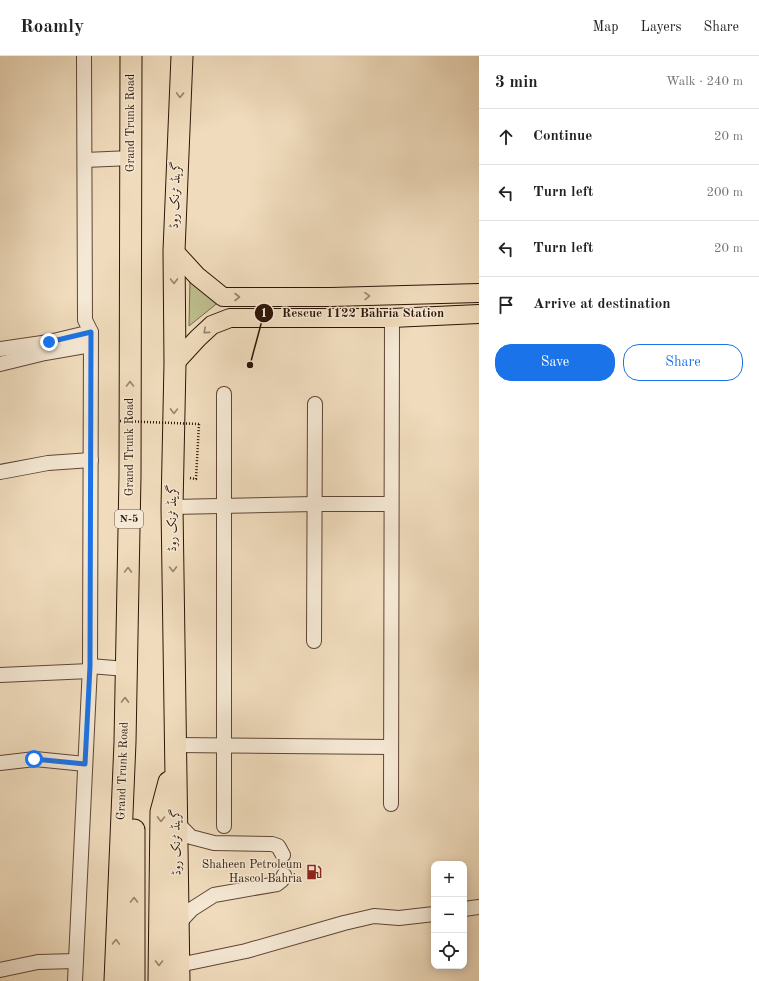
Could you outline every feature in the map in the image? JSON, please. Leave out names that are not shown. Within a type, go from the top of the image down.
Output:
[{"type":"highway","name":"Grand Trunk Road","points":[[115,981],[125,742],[130,476],[131,56]]},
{"type":"highway","name":"گرینڈ ٹرنک روڈ","points":[[179,973],[172,507],[175,363],[174,251],[182,56]]},
{"type":"highway","points":[[125,742],[134,813],[134,981]]},
{"type":"highway","points":[[159,981],[161,812],[176,749]]},
{"type":"main road","points":[[174,251],[197,276],[223,297],[332,297],[479,293]]},
{"type":"main road","points":[[175,363],[212,325],[230,318],[392,318],[479,314]]},
{"type":"street","points":[[75,981],[90,669],[91,338],[85,320],[84,56]]},
{"type":"street","points":[[85,160],[131,158]]},
{"type":"street","points":[[391,804],[392,318]]},
{"type":"street","points":[[0,349],[91,338]]},
{"type":"street","points":[[0,364],[45,353],[91,338]]},
{"type":"street","points":[[224,394],[224,826]]},
{"type":"street","points":[[314,641],[315,404]]},
{"type":"street","points":[[0,472],[48,463],[91,460]]},
{"type":"street","points":[[172,507],[392,504]]},
{"type":"street","points":[[0,675],[90,669],[126,669]]},
{"type":"street","points":[[176,749],[224,746],[391,747]]},
{"type":"street","points":[[0,763],[34,759],[85,764]]},
{"type":"street","points":[[177,823],[191,837],[214,843],[272,844],[278,846],[283,855]]},
{"type":"street","points":[[178,924],[192,909],[214,895],[277,884],[282,880],[284,875]]},
{"type":"street","points":[[467,909],[479,907]]},
{"type":"street","points":[[179,973],[246,951],[374,916],[399,918],[431,914]]},
{"type":"street","points":[[0,968],[38,962],[76,961]]},
{"type":"path","points":[[120,420],[199,424],[196,479]]},
{"type":"green space","points":[[190,278],[220,301],[189,326]]},
{"type":"tunnel","points":[[283,855],[284,875]]},
{"type":"place","name":"Rescue 1122 Bahria Station","points":[[250,365]]},
{"type":"place","name":"Shaheen Petroleum Hascol Bahria","points":[[314,872]]},
{"type":"route","points":[[34,759],[85,764],[90,666],[91,332],[49,342]]}]
